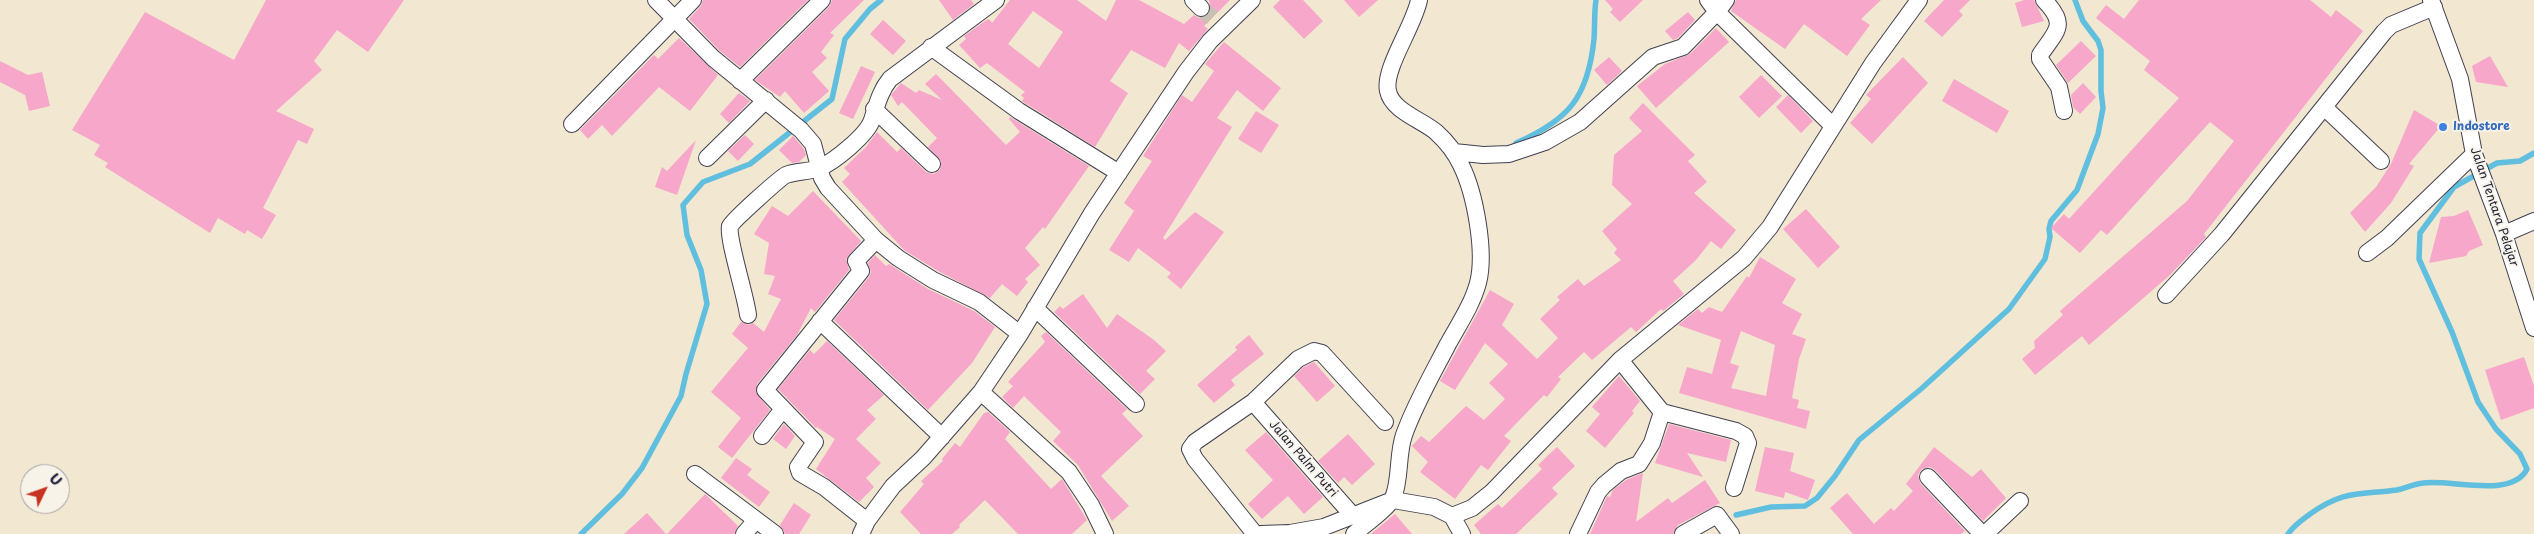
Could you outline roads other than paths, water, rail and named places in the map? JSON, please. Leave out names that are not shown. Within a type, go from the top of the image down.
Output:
[{"type":"street","points":[[656,0],[740,80],[798,125],[813,144],[819,168],[828,188],[876,240],[898,258],[933,280],[979,302],[1020,334]]},
{"type":"street","points":[[572,124],[693,0]]},
{"type":"street","points":[[740,80],[822,0]]},
{"type":"street","points":[[748,315],[746,296],[730,228],[731,223],[781,177],[819,168],[854,142],[872,121],[874,109],[882,89],[890,79],[996,0]]},
{"type":"street","points":[[876,240],[856,261],[862,271],[766,388],[767,393],[815,442],[798,467],[800,473],[824,487],[864,527],[893,486],[942,438],[981,392],[1020,334],[1119,173],[1186,72],[1207,14],[1252,0]]},
{"type":"street","points":[[1354,534],[1393,500],[1403,436],[1448,343],[1468,309],[1478,282],[1481,261],[1476,212],[1462,166],[1454,152],[1435,132],[1394,103],[1388,92],[1386,83],[1391,66],[1411,26],[1419,0]]},
{"type":"street","points":[[1452,516],[1472,508],[1492,492],[1620,360],[1744,258],[1770,227],[1873,63],[1919,0]]},
{"type":"street","points":[[2044,0],[2055,11],[2060,21],[2059,28],[2040,55],[2040,59],[2059,87],[2064,112]]},
{"type":"street","points":[[2166,295],[2222,234],[2391,25],[2433,3]]},
{"type":"street","name":"Jalan Tentara Pelajar","points":[[2433,3],[2460,79],[2479,166],[2504,234],[2534,328]]},
{"type":"street","points":[[1454,152],[1483,155],[1509,154],[1545,142],[1580,122],[1653,57],[1683,47],[1717,4],[1832,126]]},
{"type":"street","points":[[932,47],[1019,111],[1119,173]]},
{"type":"street","points":[[707,158],[766,100]]},
{"type":"street","points":[[2324,107],[2381,161]]},
{"type":"street","points":[[874,109],[932,164]]},
{"type":"street","points":[[2367,253],[2479,166]]},
{"type":"street","points":[[2504,234],[2534,221]]},
{"type":"street","points":[[1035,308],[1136,404]]},
{"type":"street","points":[[820,321],[942,438]]},
{"type":"street","points":[[1255,534],[1195,459],[1190,449],[1196,442],[1253,402],[1298,359],[1314,351],[1322,353],[1385,422]]},
{"type":"street","points":[[1620,360],[1662,412],[1736,431],[1745,436],[1748,443],[1734,488]]},
{"type":"street","points":[[981,392],[1069,472],[1091,505],[1105,534]]},
{"type":"street","name":"Jalan Palm Putri","points":[[1253,402],[1354,516]]},
{"type":"street","points":[[762,436],[783,409]]},
{"type":"street","points":[[1578,534],[1598,492],[1616,474],[1639,464],[1652,443],[1662,412]]},
{"type":"street","points":[[695,474],[774,534]]},
{"type":"street","points":[[1928,477],[1991,532],[2020,501]]},
{"type":"street","points":[[1261,534],[1326,531],[1354,516],[1393,500],[1434,506],[1452,516],[1462,534]]},
{"type":"street","points":[[1683,534],[1713,515],[1717,515],[1731,534]]},
{"type":"street","points":[[744,534],[756,520]]},
{"type":"waterway","points":[[581,534],[622,494],[642,468],[681,396],[707,304],[701,270],[687,235],[683,205],[703,182],[750,164],[832,99],[845,39],[870,9],[881,0]]},
{"type":"waterway","points":[[1516,143],[1550,125],[1573,104],[1581,91],[1591,59],[1596,0]]},
{"type":"waterway","points":[[1736,515],[1771,507],[1805,506],[1817,498],[1835,476],[1859,440],[1921,389],[2009,309],[2045,259],[2050,237],[2051,221],[2077,190],[2098,134],[2103,108],[2101,50],[2098,41],[2083,21],[2075,0]]},
{"type":"waterway","points":[[2288,534],[2295,525],[2310,514],[2342,497],[2361,493],[2397,490],[2416,484],[2435,482],[2495,486],[2519,478],[2527,469],[2520,454],[2496,429],[2478,402],[2452,332],[2419,259],[2420,233],[2454,187],[2497,163],[2520,161],[2534,153]]},
{"type":"tunnel","points":[[1201,8],[1212,18]]},
{"type":"place","name":"Indostore","points":[[2443,127]]}]
